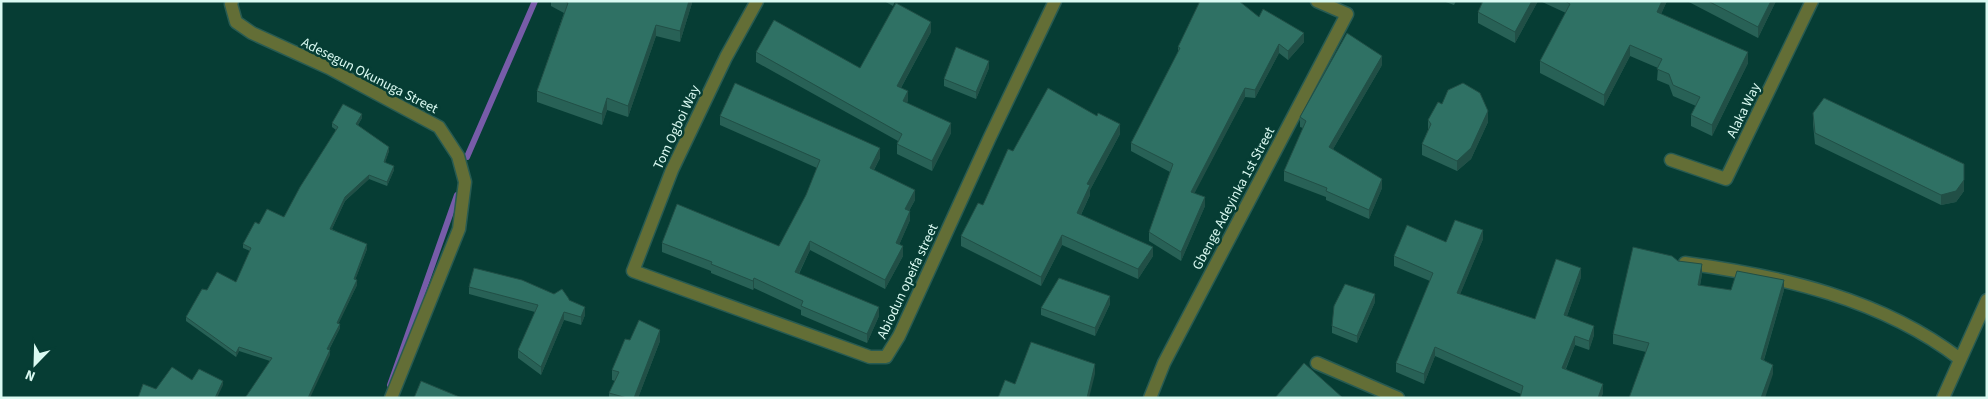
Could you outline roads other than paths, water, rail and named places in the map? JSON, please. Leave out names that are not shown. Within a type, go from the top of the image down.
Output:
[{"type":"street","name":"Adesegun Okunuga Street","points":[[232,1],[231,4],[236,22],[244,28],[259,37],[329,68],[439,127],[458,156],[466,182],[459,229],[391,398]]},
{"type":"street","name":"Tom Ogboi Way","points":[[632,271],[676,162],[726,57],[757,1]]},
{"type":"street","name":"Abiodun opeifa street","points":[[632,271],[870,357],[886,358],[899,336],[990,137],[1055,1]]},
{"type":"street","name":"Gbenge Adeyinka 1st Street","points":[[1150,398],[1164,363],[1347,14],[1317,1]]},
{"type":"street","name":"Alaka Way","points":[[1671,160],[1726,179],[1812,1]]},
{"type":"street","points":[[1679,262],[1727,269],[1840,296],[1898,320],[1940,344],[1960,359]]},
{"type":"street","points":[[1943,398],[1987,300]]},
{"type":"street","points":[[1317,363],[1398,398]]},
{"type":"waterway","points":[[467,157],[535,1]]},
{"type":"waterway","points":[[390,385],[457,195]]}]
